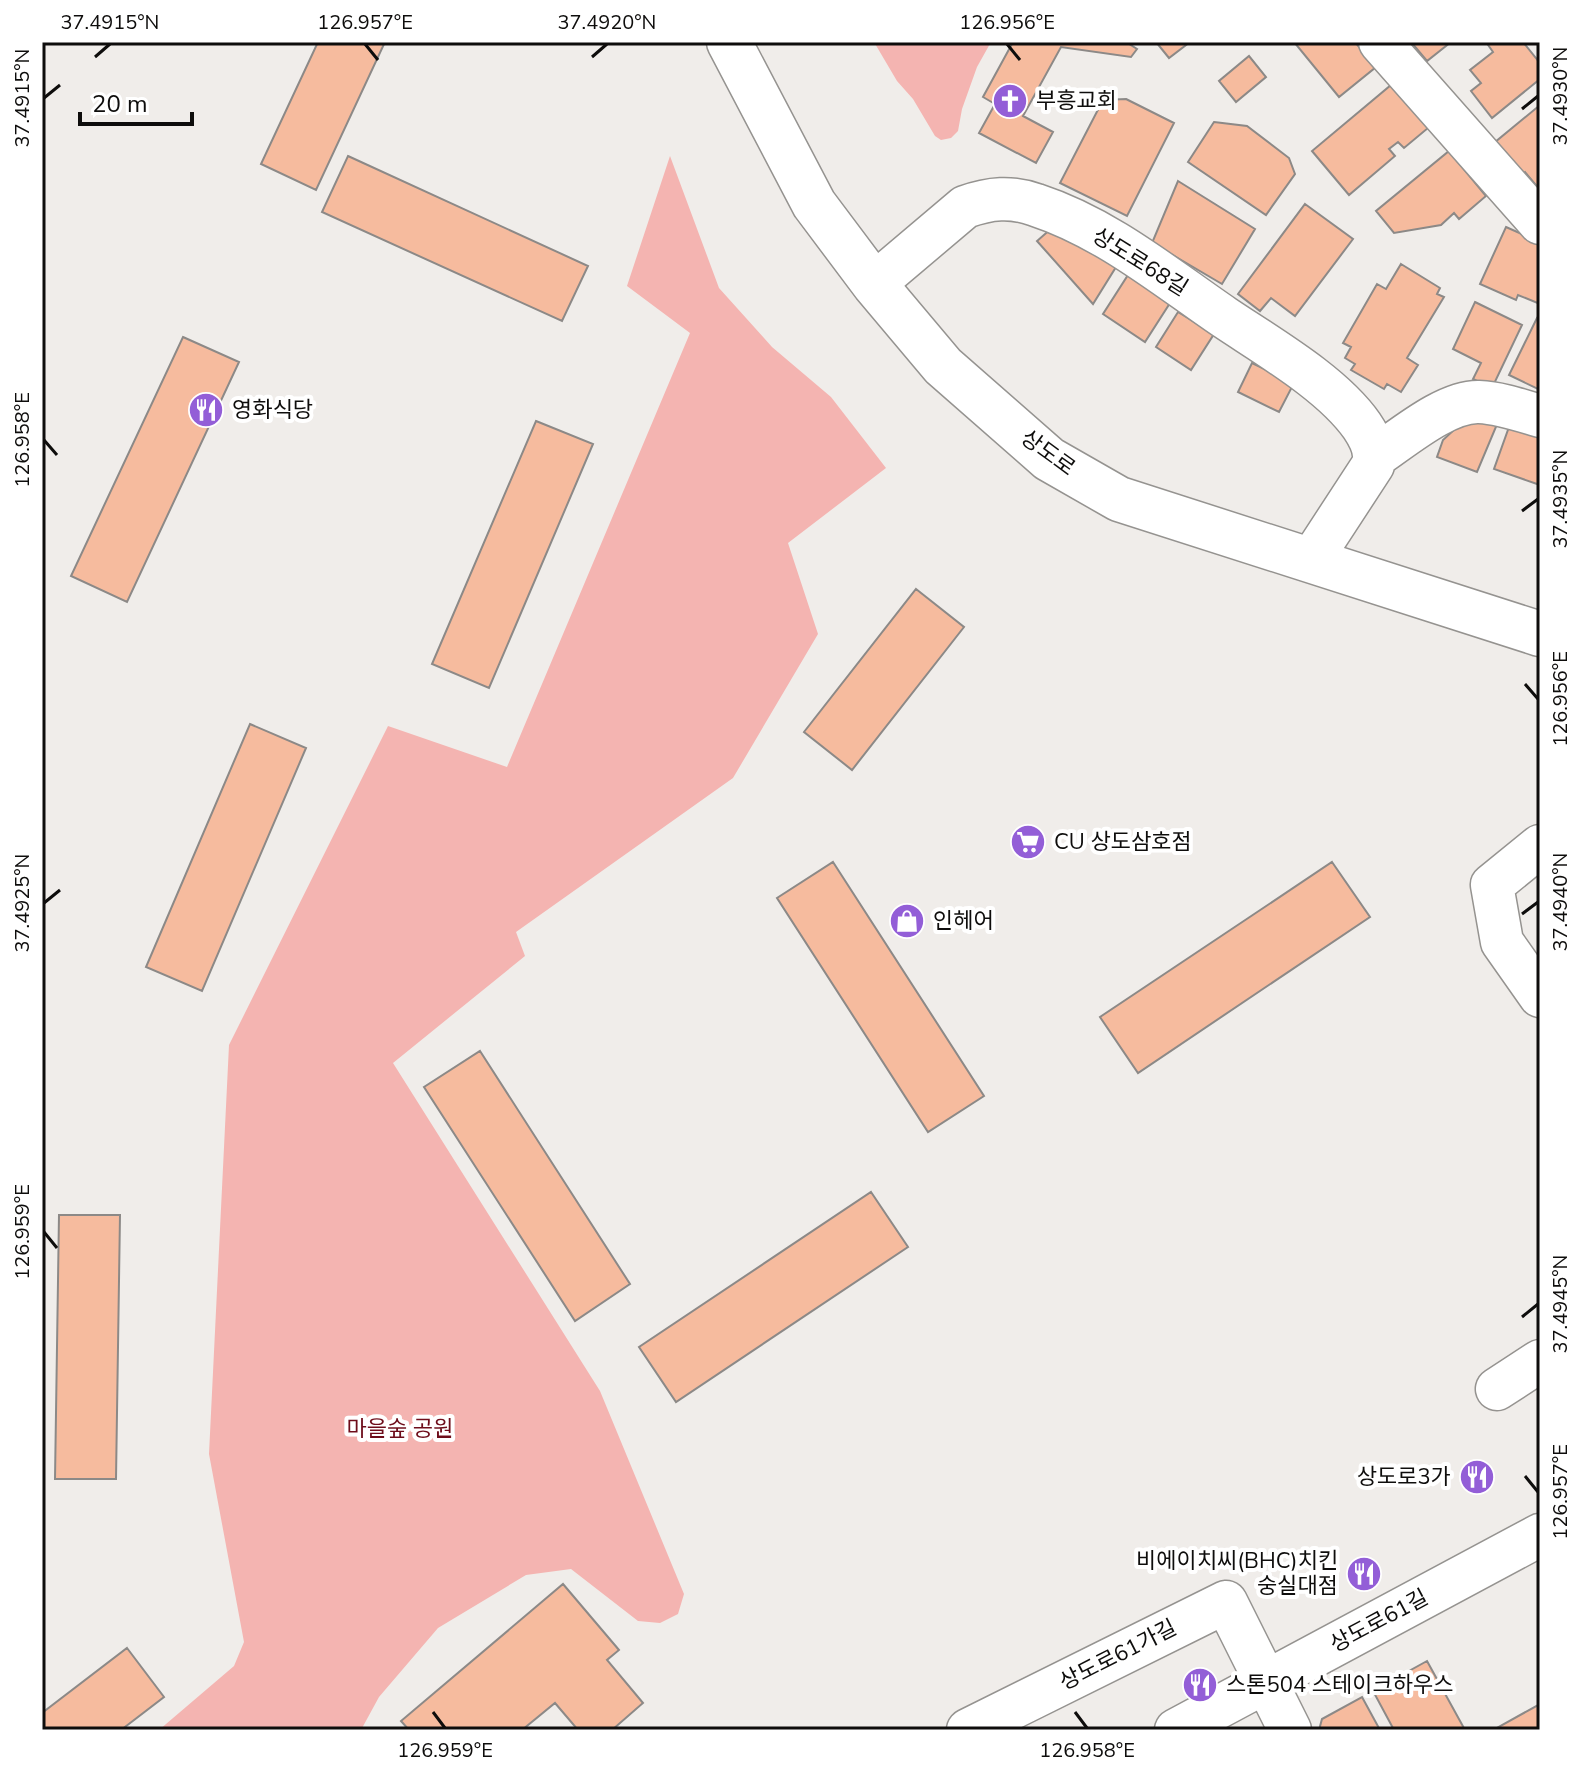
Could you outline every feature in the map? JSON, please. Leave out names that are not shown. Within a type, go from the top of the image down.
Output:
[{"type":"main road","name":"상도로","points":[[729,42],[814,204],[874,284],[943,366],[1049,459],[1119,499],[1540,634]]},
{"type":"street","points":[[1380,42],[1540,223]]},
{"type":"street","name":"상도로68길","points":[[874,284],[965,207],[982,200],[1008,198],[1035,204],[1125,248],[1302,370],[1360,424],[1376,456]]},
{"type":"street","points":[[1311,560],[1376,456],[1458,405],[1477,402],[1494,404],[1540,416]]},
{"type":"street","points":[[1540,846],[1492,885],[1502,942],[1540,996]]},
{"type":"street","points":[[1497,1389],[1540,1361]]},
{"type":"street","name":"상도로61길","points":[[1176,1730],[1540,1535]]},
{"type":"street","name":"상도로61가길","points":[[968,1730],[1226,1602],[1290,1730]]},
{"type":"green space","points":[[874,42],[991,42],[977,67],[962,109],[958,131],[951,138],[941,140],[935,136]]},
{"type":"green space","name":"마을숲 공원","points":[[670,156],[719,288],[772,347],[831,397],[886,468],[788,543],[818,634],[733,778],[516,932],[525,956],[393,1063],[600,1391],[684,1594],[678,1614],[660,1623],[638,1621],[571,1569],[526,1575],[438,1628],[379,1697],[361,1730],[159,1730],[234,1666],[244,1642],[209,1454],[229,1045],[388,726],[507,767],[690,333],[627,286]]},
{"type":"building","points":[[318,42],[385,42],[316,190],[261,164]]},
{"type":"building","name":"부흥교회","points":[[1013,42],[1126,42],[1137,49],[1131,57],[1061,47],[1023,116],[1053,132],[1036,163],[979,133],[995,104],[983,97]]},
{"type":"building","points":[[1156,42],[1190,42],[1169,58]]},
{"type":"building","points":[[1294,42],[1355,42],[1376,67],[1339,97]]},
{"type":"building","points":[[1411,42],[1451,42],[1427,61]]},
{"type":"building","points":[[1486,42],[1523,42],[1540,63],[1540,79],[1492,118],[1471,91],[1481,83],[1470,70],[1493,52]]},
{"type":"building","points":[[1249,56],[1266,77],[1236,102],[1219,81]]},
{"type":"building","points":[[1397,80],[1434,123],[1404,148],[1398,142],[1389,149],[1395,156],[1349,195],[1312,151]]},
{"type":"building","points":[[1126,99],[1174,123],[1127,216],[1060,183],[1103,100]]},
{"type":"building","points":[[1540,105],[1540,190],[1525,172],[1521,175],[1494,143]]},
{"type":"building","points":[[1214,122],[1247,126],[1289,158],[1295,174],[1266,215],[1188,162]]},
{"type":"building","points":[[1449,151],[1486,196],[1459,219],[1454,213],[1441,225],[1394,233],[1376,211]]},
{"type":"building","points":[[348,156],[588,266],[562,321],[322,212]]},
{"type":"building","points":[[1178,181],[1255,229],[1222,284],[1152,243]]},
{"type":"building","points":[[1305,204],[1353,239],[1295,316],[1271,298],[1260,311],[1238,294]]},
{"type":"building","points":[[1053,227],[1116,267],[1093,304],[1037,241]]},
{"type":"building","points":[[1506,227],[1540,242],[1540,304],[1518,295],[1516,300],[1480,284]]},
{"type":"building","points":[[1401,264],[1440,288],[1437,294],[1444,297],[1407,358],[1418,365],[1401,392],[1387,384],[1384,389],[1351,370],[1355,364],[1345,358],[1351,347],[1343,343],[1377,284],[1386,289]]},
{"type":"building","points":[[1128,275],[1170,303],[1145,342],[1103,314]]},
{"type":"building","points":[[1475,302],[1522,325],[1492,388],[1473,379],[1481,363],[1453,349]]},
{"type":"building","points":[[1178,312],[1214,334],[1191,370],[1156,347]]},
{"type":"building","points":[[1537,318],[1540,320],[1540,390],[1509,375]]},
{"type":"building","points":[[183,337],[239,362],[127,602],[71,576]]},
{"type":"building","points":[[1252,363],[1294,383],[1279,412],[1238,392]]},
{"type":"building","points":[[1469,416],[1498,422],[1477,472],[1437,457],[1443,440]]},
{"type":"building","points":[[536,421],[593,444],[489,688],[432,664]]},
{"type":"building","points":[[1509,427],[1540,438],[1540,485],[1494,469]]},
{"type":"building","points":[[916,589],[964,627],[852,770],[804,732]]},
{"type":"building","points":[[250,724],[306,748],[202,991],[146,967]]},
{"type":"building","points":[[833,862],[984,1096],[928,1132],[777,898]]},
{"type":"building","points":[[1332,862],[1370,917],[1138,1073],[1100,1017]]},
{"type":"building","points":[[480,1051],[630,1284],[575,1321],[424,1087]]},
{"type":"building","points":[[871,1192],[908,1247],[676,1402],[639,1347]]},
{"type":"building","points":[[59,1215],[120,1215],[116,1479],[55,1479]]},
{"type":"building","points":[[563,1584],[619,1650],[607,1660],[643,1703],[612,1730],[578,1730],[555,1703],[522,1730],[409,1730],[401,1721]]},
{"type":"building","points":[[127,1648],[164,1697],[121,1730],[42,1730],[42,1713]]},
{"type":"building","points":[[1427,1661],[1465,1730],[1394,1730],[1373,1691]]},
{"type":"building","points":[[1362,1697],[1380,1730],[1319,1730],[1322,1719]]},
{"type":"building","points":[[1540,1704],[1540,1730],[1493,1730]]},
{"type":"place","name":"부흥교회","points":[[1010,101]]},
{"type":"place","name":"영화식당","points":[[206,410]]},
{"type":"place","name":"CU 상도삼호점","points":[[1028,842]]},
{"type":"place","name":"인헤어","points":[[907,921]]},
{"type":"place","name":"상도로3가","points":[[1477,1477]]},
{"type":"place","name":"비에이치씨(BHC)치킨 숭실대점","points":[[1364,1574]]},
{"type":"place","name":"스톤504 스테이크하우스","points":[[1200,1685]]}]
